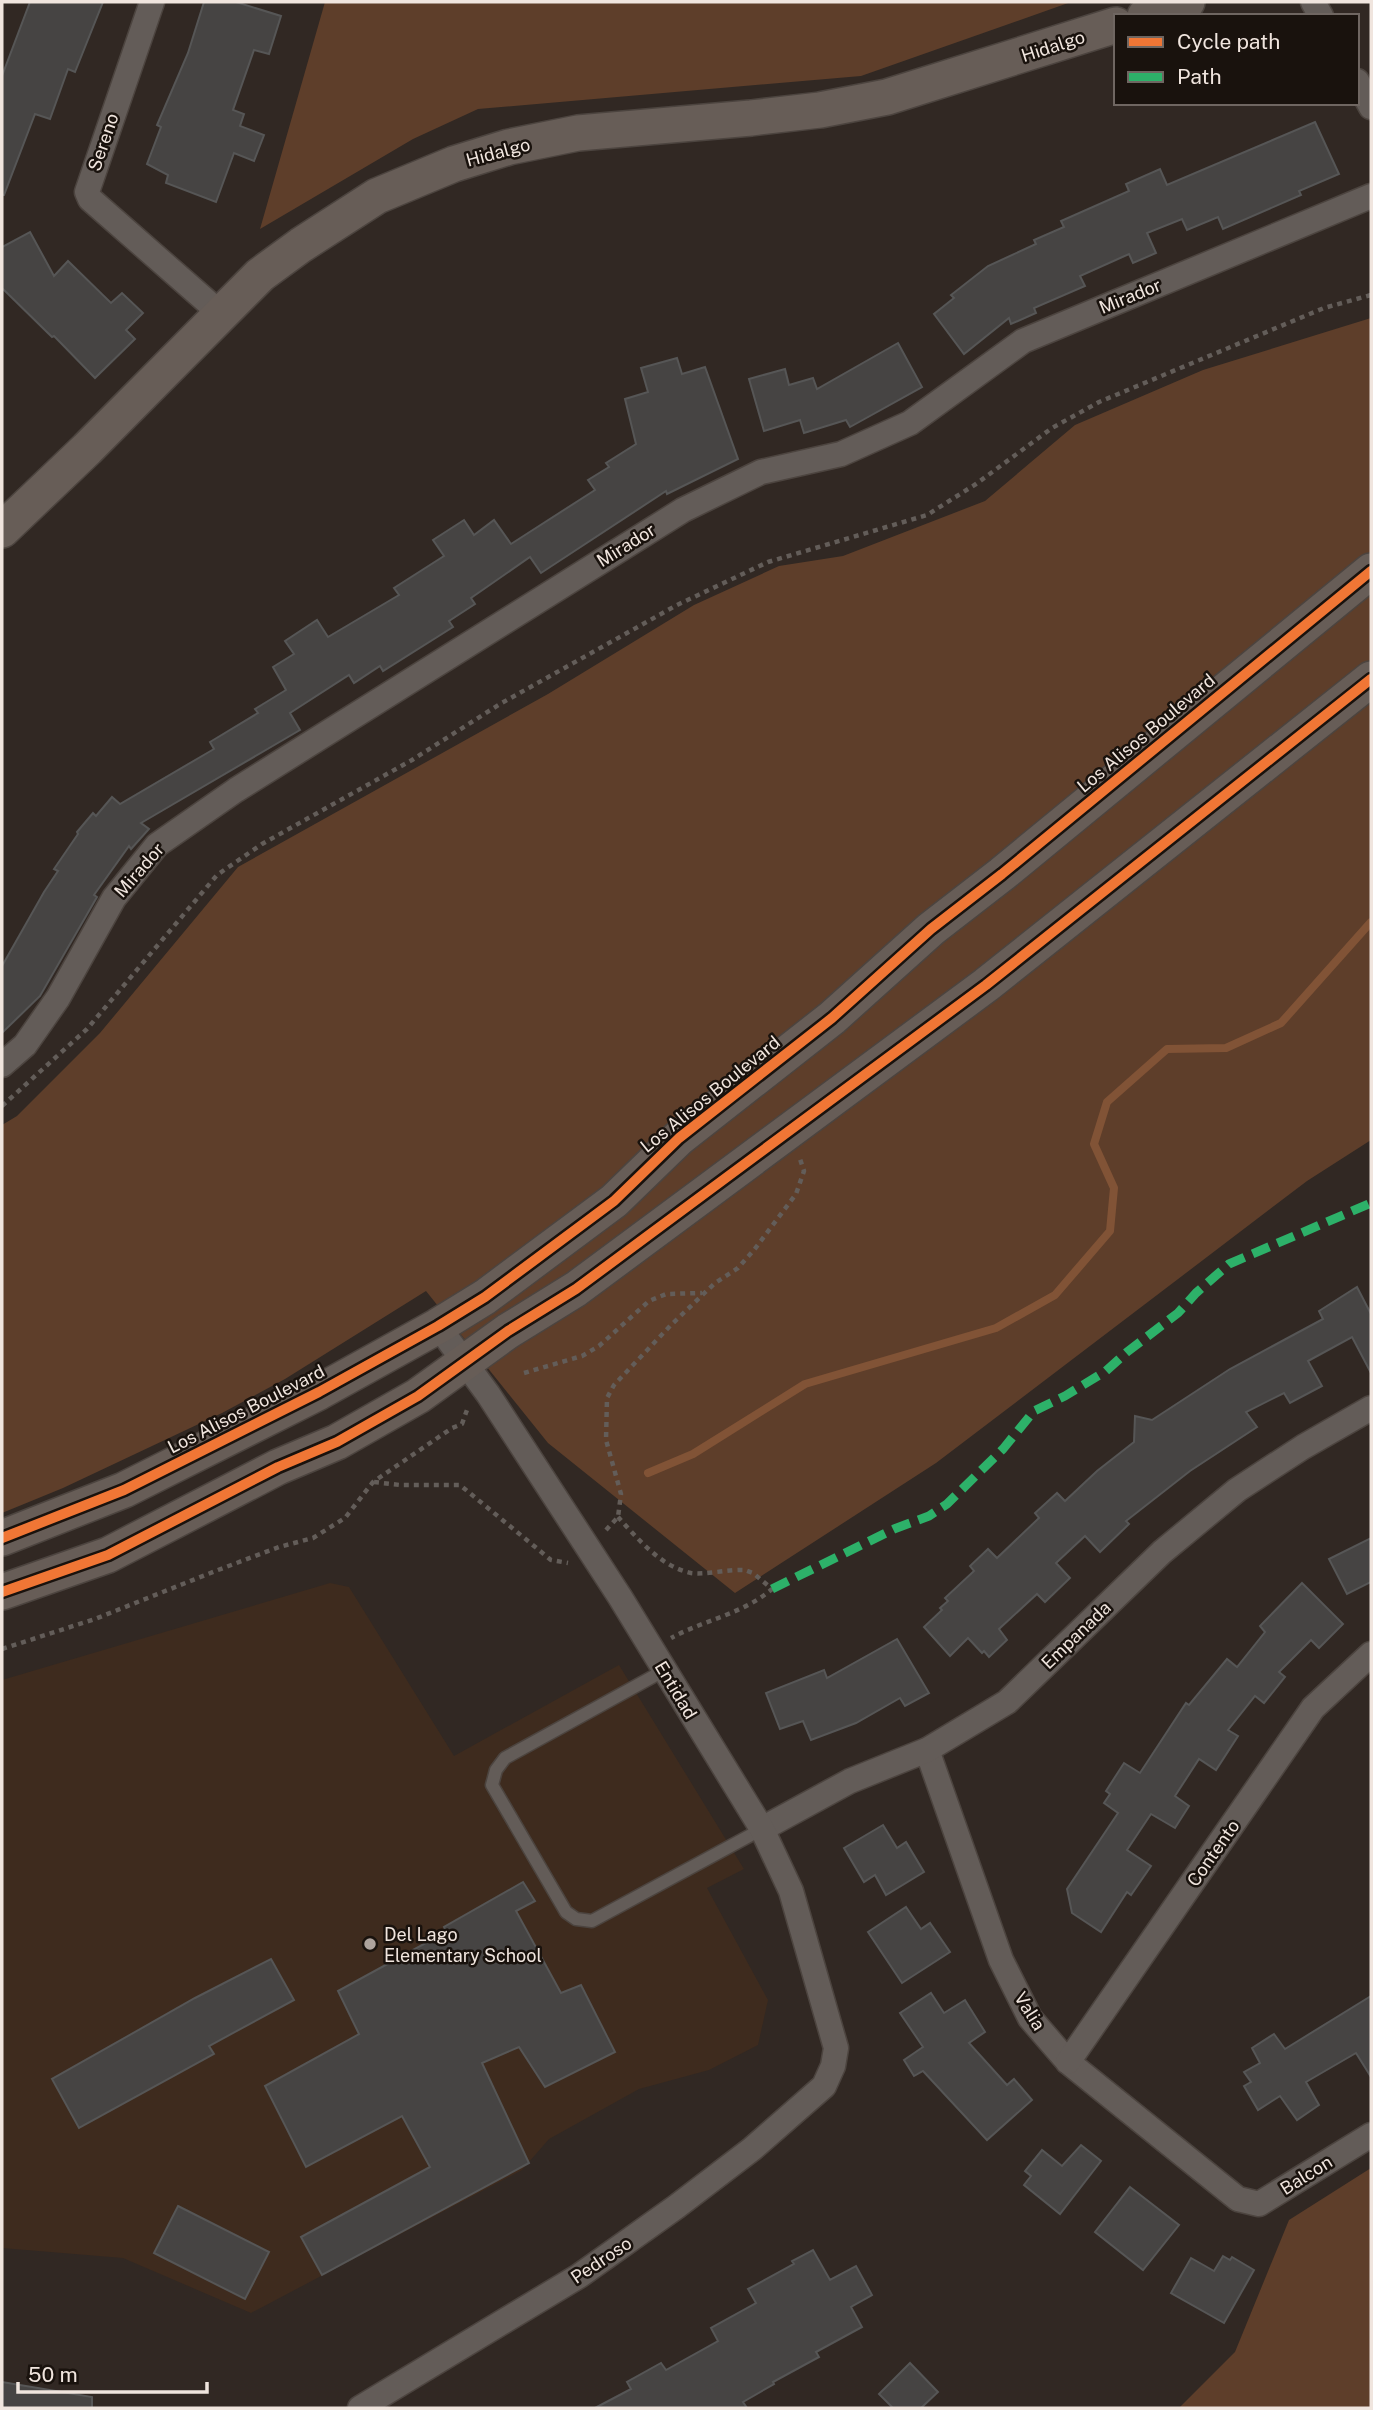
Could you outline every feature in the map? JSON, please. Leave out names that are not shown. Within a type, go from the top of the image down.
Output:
[{"type":"main road","points":[[1151,14],[1187,2]]},
{"type":"main road","name":"Hidalgo","points":[[2,530],[87,449],[260,275],[377,196],[465,160],[509,147],[578,133],[820,110],[887,97],[1114,26]]},
{"type":"main road","name":"Los Alisos Boulevard","points":[[2,1538],[124,1490],[319,1392],[485,1297],[614,1201],[679,1138],[832,1018],[931,929],[1034,849],[1371,571]]},
{"type":"main road","points":[[2,1592],[108,1555],[278,1467],[337,1442],[418,1396],[508,1331],[576,1289],[986,985],[1371,679]]},
{"type":"street","name":"Sereno","points":[[152,2],[87,192],[90,199],[220,313]]},
{"type":"street","points":[[1359,86],[1371,107]]},
{"type":"street","name":"Mirador","points":[[2,1065],[25,1045],[51,1008],[114,898],[157,845],[236,790],[683,510],[761,472],[841,454],[910,424],[1023,341],[1371,195]]},
{"type":"street","name":"Entidad","points":[[438,1326],[488,1394],[762,1829],[791,1891],[836,2048],[833,2066],[824,2085]]},
{"type":"street","name":"Empanada","points":[[762,1829],[850,1781],[927,1750],[1007,1702],[1162,1552],[1237,1490],[1303,1447],[1371,1408]]},
{"type":"street","name":"Contento","points":[[1068,2062],[1313,1708],[1371,1654]]},
{"type":"street","name":"Valia","points":[[927,1750],[1001,1960],[1030,2018],[1068,2062],[1238,2199]]},
{"type":"street","name":"Pedroso","points":[[360,2408],[543,2298],[628,2243],[752,2149],[824,2085]]},
{"type":"street","name":"Balcon","points":[[1238,2199],[1259,2204],[1371,2135]]},
{"type":"lane","points":[[664,1670],[505,1758],[496,1770],[492,1785],[566,1912],[576,1919],[592,1921],[762,1829]]},
{"type":"path","points":[[2,1106],[86,1029],[217,875],[262,844],[412,760],[500,704],[677,604],[768,562],[927,514],[976,484],[1052,428],[1099,402],[1324,308],[1371,295]]},
{"type":"path","points":[[603,1533],[618,1517],[621,1494],[606,1440],[607,1398],[614,1385],[704,1293],[738,1268],[784,1213],[796,1194],[804,1171],[800,1159]]},
{"type":"path","points":[[524,1373],[582,1356],[599,1346],[649,1301],[666,1294],[704,1293]]},
{"type":"path","points":[[2,1648],[95,1619],[255,1556],[313,1538],[345,1518],[373,1482],[452,1428],[462,1424],[468,1406]]},
{"type":"path","points":[[373,1482],[460,1485],[551,1560],[570,1564],[572,1562]]},
{"type":"path","points":[[618,1517],[638,1541],[676,1568],[693,1573],[745,1570],[753,1573],[772,1589],[747,1606],[683,1631],[651,1649]]},
{"type":"shaded area","points":[[325,2],[1071,2],[861,76],[478,109],[413,139],[260,229]]},
{"type":"shaded area","points":[[1371,318],[1371,1140],[1307,1181],[936,1463],[735,1593],[548,1443],[426,1291],[285,1379],[222,1413],[63,1488],[2,1513],[2,1125],[17,1116],[100,1033],[238,867],[548,694],[694,605],[779,566],[843,556],[985,501],[1075,425],[1203,370]]},
{"type":"shaded area","name":"Del Lago Elementary School","points":[[330,1583],[349,1587],[454,1756],[619,1665],[744,1869],[707,1888],[768,2000],[758,2045],[709,2070],[639,2089],[549,2139],[522,2170],[251,2313],[123,2258],[2,2248],[2,1680]]},
{"type":"shaded area","points":[[1371,2168],[1371,2408],[1179,2408],[1235,2352],[1289,2220]]},
{"type":"building","points":[[30,2],[103,2],[75,72],[68,69],[50,119],[35,114],[2,195],[2,76]]},
{"type":"building","points":[[204,2],[236,2],[281,16],[269,54],[254,50],[233,110],[244,114],[240,126],[264,135],[254,161],[234,153],[216,202],[166,183],[168,175],[147,164],[161,127],[157,125],[188,53]]},
{"type":"building","points":[[1315,122],[1339,174],[1299,191],[1301,195],[1223,229],[1218,217],[1187,230],[1182,219],[1147,233],[1156,253],[1133,263],[1129,254],[1080,276],[1085,286],[1034,308],[1036,313],[1011,324],[1009,318],[964,354],[934,314],[954,298],[951,295],[988,266],[1036,244],[1034,240],[1064,227],[1061,221],[1129,191],[1126,184],[1160,169],[1167,185]]},
{"type":"building","points":[[30,232],[54,276],[68,261],[111,303],[122,293],[143,313],[126,330],[135,339],[95,378],[2,288],[2,247]]},
{"type":"building","points":[[898,343],[922,387],[850,427],[846,420],[804,433],[800,420],[764,431],[749,379],[785,369],[789,385],[813,378],[817,389]]},
{"type":"building","points":[[677,358],[682,374],[705,367],[738,459],[667,494],[666,491],[541,573],[530,557],[471,598],[475,604],[449,621],[453,627],[383,671],[380,666],[354,683],[349,675],[290,713],[300,730],[141,823],[149,829],[131,849],[129,846],[94,895],[97,897],[40,996],[2,1033],[2,966],[58,871],[54,869],[77,832],[93,813],[96,816],[112,797],[120,804],[214,749],[210,742],[258,713],[255,709],[286,690],[273,667],[294,654],[285,641],[317,620],[328,637],[399,595],[394,588],[444,556],[433,540],[464,520],[474,535],[494,520],[511,544],[595,490],[588,480],[609,467],[606,463],[636,444],[625,399],[648,392],[641,368]]},
{"type":"building","points":[[1357,1287],[1371,1314],[1371,1373],[1352,1337],[1308,1361],[1322,1386],[1290,1403],[1284,1393],[1246,1412],[1257,1427],[1190,1471],[1126,1521],[1129,1524],[1100,1552],[1085,1536],[1056,1563],[1070,1578],[1045,1602],[1037,1594],[999,1629],[1007,1640],[989,1657],[968,1638],[950,1656],[924,1627],[942,1610],[940,1608],[948,1601],[945,1598],[974,1571],[970,1566],[988,1549],[997,1558],[1039,1518],[1035,1513],[1057,1493],[1065,1501],[1134,1442],[1135,1416],[1152,1420],[1230,1369],[1323,1319],[1319,1311]]},
{"type":"building","points":[[1371,1538],[1371,1582],[1347,1594],[1329,1559]]},
{"type":"building","points":[[1302,1583],[1343,1624],[1319,1648],[1311,1640],[1279,1672],[1285,1677],[1264,1703],[1255,1696],[1228,1730],[1238,1736],[1216,1770],[1199,1759],[1175,1796],[1189,1806],[1175,1828],[1151,1814],[1127,1850],[1151,1866],[1131,1895],[1127,1892],[1101,1932],[1072,1913],[1067,1889],[1118,1813],[1104,1803],[1110,1794],[1106,1791],[1124,1763],[1140,1773],[1186,1703],[1189,1705],[1227,1659],[1237,1667],[1265,1632],[1260,1626]]},
{"type":"building","points":[[897,1639],[929,1693],[905,1706],[900,1698],[856,1723],[811,1740],[803,1721],[780,1729],[766,1693],[824,1670],[827,1678]]},
{"type":"building","points":[[883,1825],[897,1848],[906,1842],[924,1872],[886,1895],[875,1875],[864,1882],[844,1848]]},
{"type":"building","name":"Del Lago Elementary School","points":[[523,1882],[535,1901],[516,1911],[561,1993],[581,1985],[615,2052],[545,2087],[519,2047],[482,2063],[529,2163],[322,2275],[301,2237],[430,2167],[402,2116],[306,2167],[265,2086],[359,2034],[338,1991],[446,1932],[444,1927]]},
{"type":"building","points":[[906,1907],[921,1929],[930,1923],[950,1952],[902,1983],[868,1932]]},
{"type":"building","points":[[271,1959],[294,2000],[209,2046],[214,2054],[79,2128],[52,2079],[195,1998]]},
{"type":"building","points":[[931,1993],[944,2013],[965,2000],[985,2032],[969,2043],[1007,2085],[1014,2079],[1032,2100],[987,2140],[923,2071],[914,2076],[904,2060],[923,2047],[900,2013]]},
{"type":"building","points":[[1371,1996],[1371,2077],[1356,2053],[1306,2082],[1319,2105],[1297,2120],[1280,2096],[1258,2110],[1244,2086],[1251,2082],[1244,2072],[1260,2063],[1252,2048],[1274,2034],[1285,2049]]},
{"type":"building","points":[[1081,2145],[1101,2161],[1060,2214],[1024,2185],[1031,2176],[1025,2171],[1042,2150],[1062,2166]]},
{"type":"building","points":[[1130,2187],[1179,2225],[1143,2270],[1095,2232]]},
{"type":"building","points":[[178,2206],[269,2252],[245,2299],[154,2253]]},
{"type":"building","points":[[813,2250],[830,2280],[856,2266],[872,2295],[851,2307],[862,2327],[816,2352],[819,2357],[743,2402],[747,2408],[595,2408],[631,2389],[627,2382],[661,2363],[666,2370],[718,2341],[711,2328],[756,2303],[748,2289],[794,2264],[792,2261]]},
{"type":"building","points":[[1223,2256],[1230,2260],[1232,2257],[1254,2270],[1224,2323],[1171,2293],[1191,2258],[1214,2271]]},
{"type":"building","points":[[910,2363],[938,2392],[921,2408],[893,2408],[879,2394]]},
{"type":"building","points":[[2,2382],[92,2397],[92,2408],[2,2408]]},
{"type":"waterway","points":[[648,1473],[693,1454],[805,1384],[996,1328],[1055,1295],[1110,1231],[1114,1188],[1094,1144],[1107,1102],[1167,1049],[1226,1048],[1281,1023],[1371,922]]},
{"type":"marked path","points":[[772,1589],[894,1529],[929,1516],[947,1504],[1003,1449],[1034,1411],[1106,1371],[1178,1313],[1229,1264],[1371,1203]]},
{"type":"cycle path","points":[[2,1538],[124,1490],[319,1392],[485,1297],[614,1201],[679,1138],[832,1018],[931,929],[1002,874],[1371,571]]},
{"type":"cycle path","points":[[2,1592],[108,1555],[278,1467],[337,1442],[418,1396],[508,1331],[576,1289],[986,985],[1371,679]]},
{"type":"place","name":"Del Lago Elementary School","points":[[370,1944]]}]
